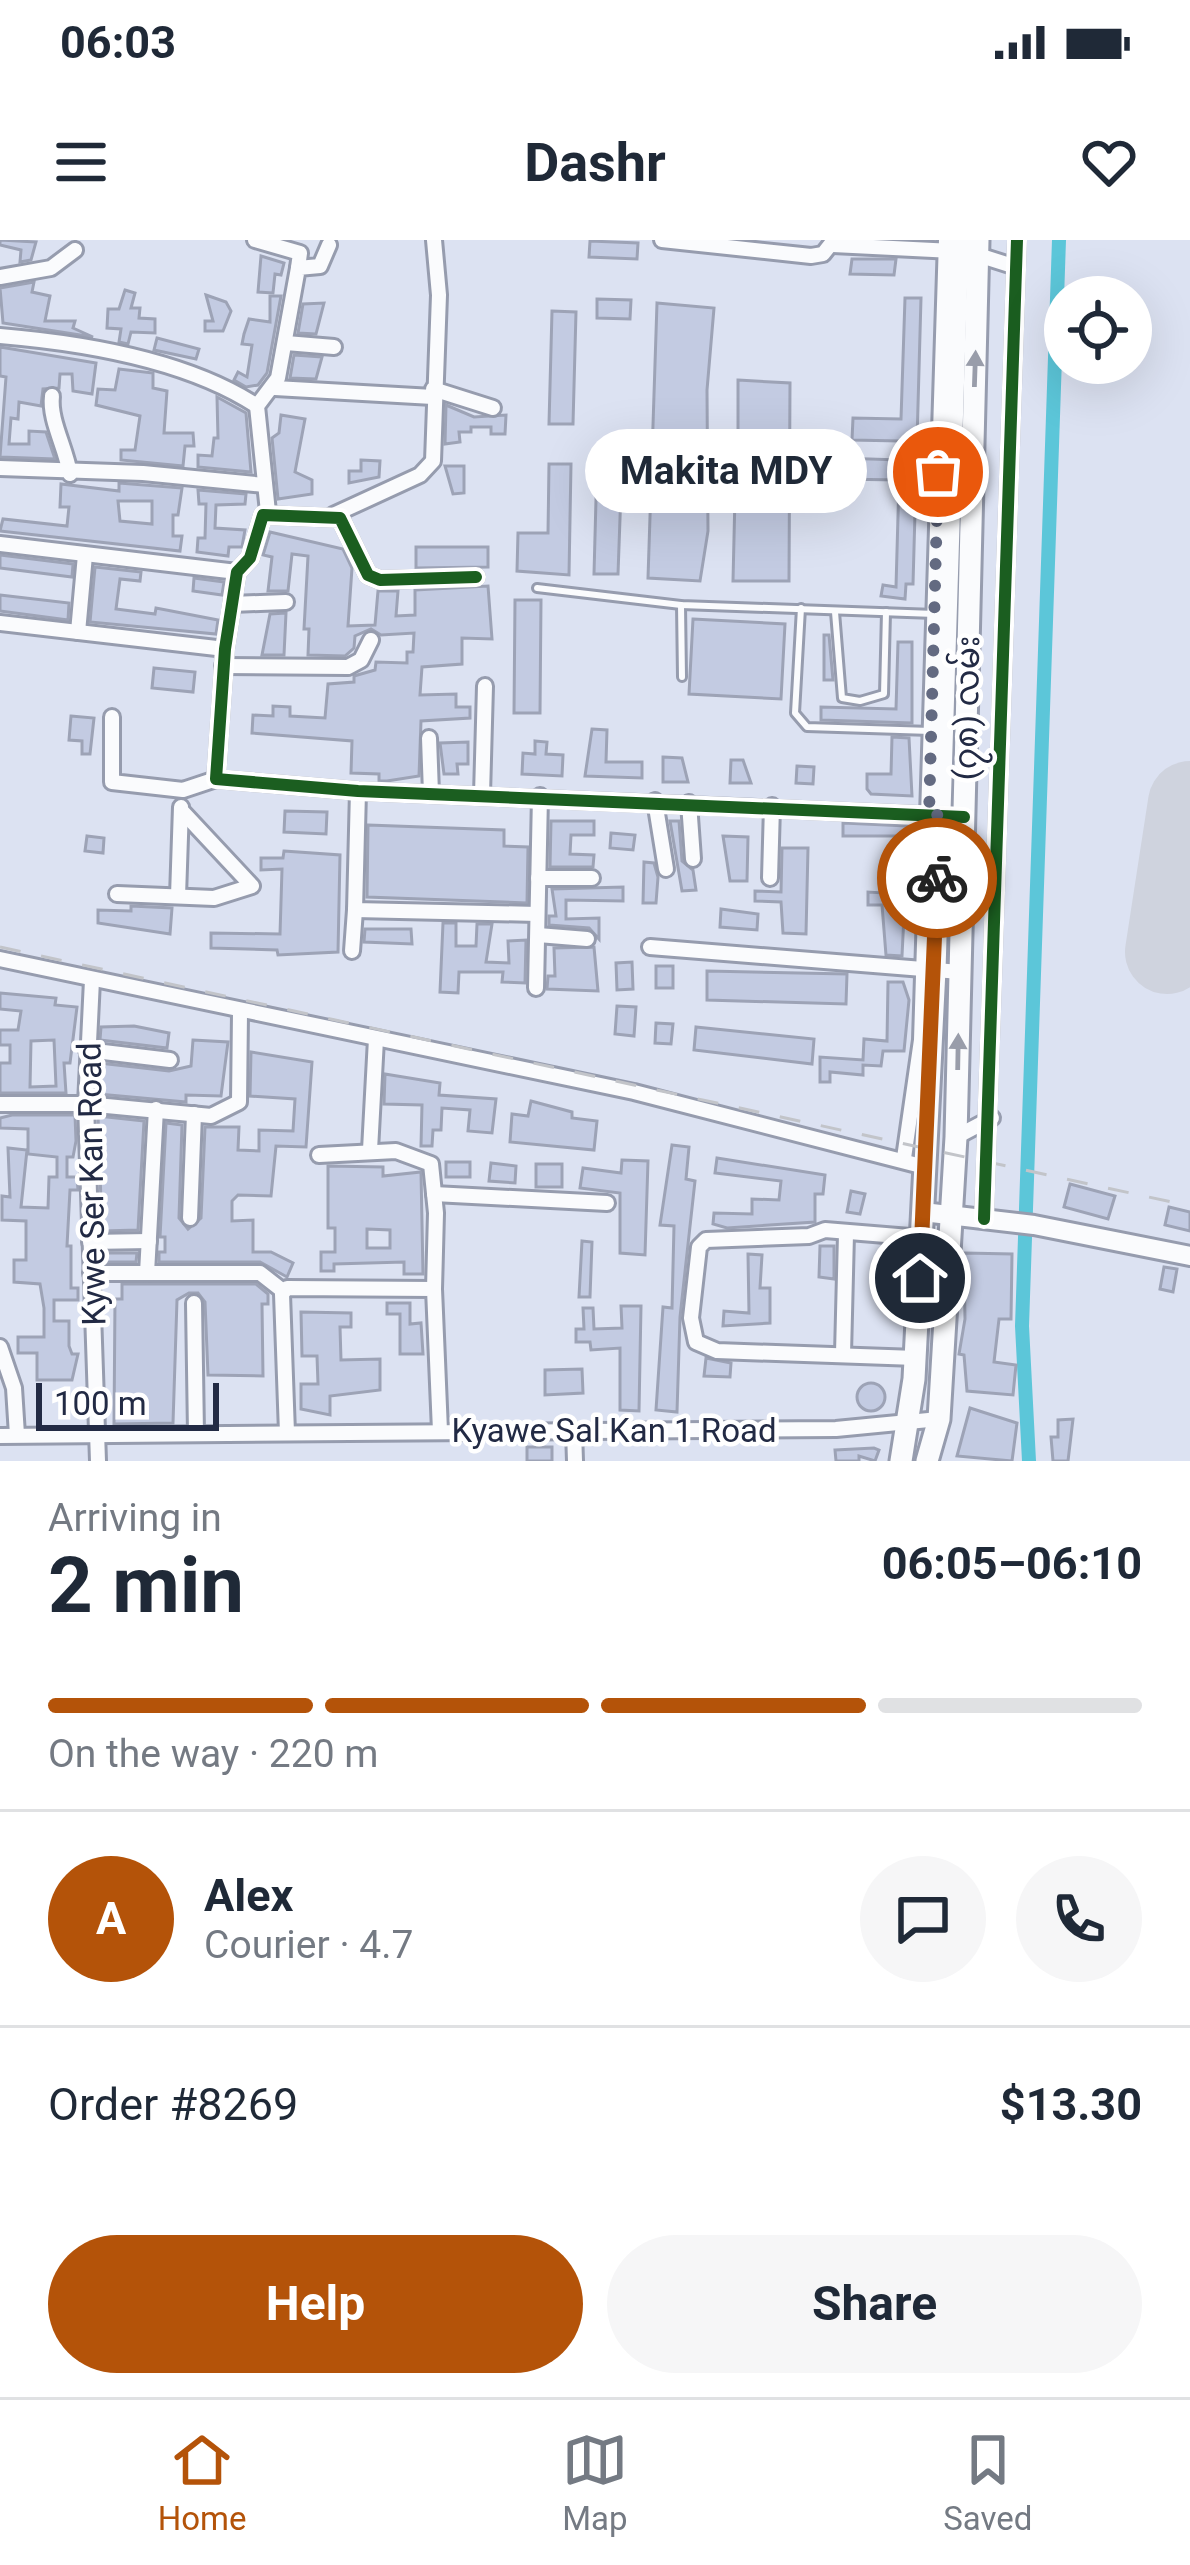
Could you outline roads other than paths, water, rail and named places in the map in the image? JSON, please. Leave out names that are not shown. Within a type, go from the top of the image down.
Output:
[{"type":"main road","name":"(၇၈) လမ်း","points":[[901,1461],[910,1424],[922,1238],[923,1211],[914,1163],[928,970],[937,732],[950,615],[960,246]]},
{"type":"main road","name":"(၇၈) လမ်း","points":[[927,1461],[939,1419],[956,1137],[964,818],[950,615]]},
{"type":"main road","points":[[923,1211],[1030,1225],[1190,1256]]},
{"type":"street","points":[[255,240],[298,251],[275,388],[257,406]]},
{"type":"street","points":[[333,515],[429,468],[439,295],[434,240]]},
{"type":"street","points":[[662,240],[811,256],[833,243],[960,246],[1016,267]]},
{"type":"street","points":[[985,1219],[992,1118],[1017,240]]},
{"type":"street","points":[[298,268],[320,266],[329,245]]},
{"type":"street","points":[[0,277],[51,268],[75,250]]},
{"type":"street","points":[[0,336],[145,362],[228,387],[257,406]]},
{"type":"street","points":[[286,344],[334,347]]},
{"type":"street","points":[[275,388],[433,393],[494,408]]},
{"type":"street","points":[[52,396],[51,409],[65,441],[70,473]]},
{"type":"street","points":[[216,779],[223,666],[237,572],[250,558],[268,512],[257,406]]},
{"type":"street","points":[[0,469],[143,473],[265,485]]},
{"type":"street","points":[[268,512],[333,515],[345,521],[372,578],[476,577]]},
{"type":"street","points":[[0,544],[237,572]]},
{"type":"street","points":[[78,632],[85,555]]},
{"type":"street","points":[[232,604],[286,602]]},
{"type":"street","points":[[0,623],[225,649]]},
{"type":"street","points":[[223,666],[348,668],[361,661],[371,640]]},
{"type":"street","points":[[482,795],[485,686]]},
{"type":"street","points":[[112,717],[112,782],[183,790],[216,779],[358,791],[688,802],[964,818]]},
{"type":"street","points":[[429,738],[430,794]]},
{"type":"street","points":[[178,896],[183,790]]},
{"type":"street","points":[[352,951],[358,791]]},
{"type":"street","points":[[536,988],[540,796]]},
{"type":"street","points":[[656,801],[666,869]]},
{"type":"street","points":[[688,802],[694,859]]},
{"type":"street","points":[[770,878],[772,806]]},
{"type":"street","points":[[117,894],[230,896],[252,886],[181,810]]},
{"type":"street","points":[[538,878],[592,878]]},
{"type":"street","points":[[355,910],[537,914]]},
{"type":"street","points":[[538,935],[586,939]]},
{"type":"street","points":[[650,947],[959,972]]},
{"type":"street","points":[[0,959],[634,1093],[914,1163]]},
{"type":"street","name":"Kywe Ser Kan Road","points":[[92,980],[86,1104],[98,1461]]},
{"type":"street","points":[[0,1104],[86,1104],[194,1114],[228,1111],[239,1102],[240,1012]]},
{"type":"street","points":[[370,1150],[376,1039]]},
{"type":"street","points":[[87,1050],[170,1060]]},
{"type":"street","points":[[147,1273],[156,1109]]},
{"type":"street","points":[[190,1218],[194,1114]]},
{"type":"street","points":[[956,1137],[992,1118]]},
{"type":"street","points":[[319,1155],[370,1150],[424,1158],[431,1164],[440,1431]]},
{"type":"street","points":[[434,1194],[607,1202]]},
{"type":"street","points":[[916,1358],[717,1351],[696,1342],[691,1318],[699,1246],[706,1240],[809,1236],[825,1230],[922,1238]]},
{"type":"street","points":[[843,1354],[846,1234]]},
{"type":"street","points":[[90,1242],[149,1241]]},
{"type":"street","points":[[91,1274],[260,1273],[284,1291],[434,1288]]},
{"type":"street","points":[[284,1291],[286,1433]]},
{"type":"street","points":[[194,1303],[196,1434]]},
{"type":"street","points":[[0,1347],[14,1388],[17,1435]]},
{"type":"street","name":"Kyawe Sal Kan 1 Road","points":[[0,1436],[574,1431],[910,1424],[939,1419]]},
{"type":"street","points":[[574,1431],[575,1461]]},
{"type":"lane","points":[[538,588],[681,605],[950,615]]},
{"type":"lane","points":[[681,605],[682,676]]},
{"type":"lane","points":[[801,608],[795,713],[807,727],[937,732]]},
{"type":"lane","points":[[835,612],[842,698],[860,701],[884,694],[886,612]]},
{"type":"waterway","points":[[1029,1461],[1022,1326],[1059,240]]},
{"type":"railway","points":[[0,947],[1190,1206]]},
{"type":"place","name":"Makita MDY","points":[[938,472]]}]
